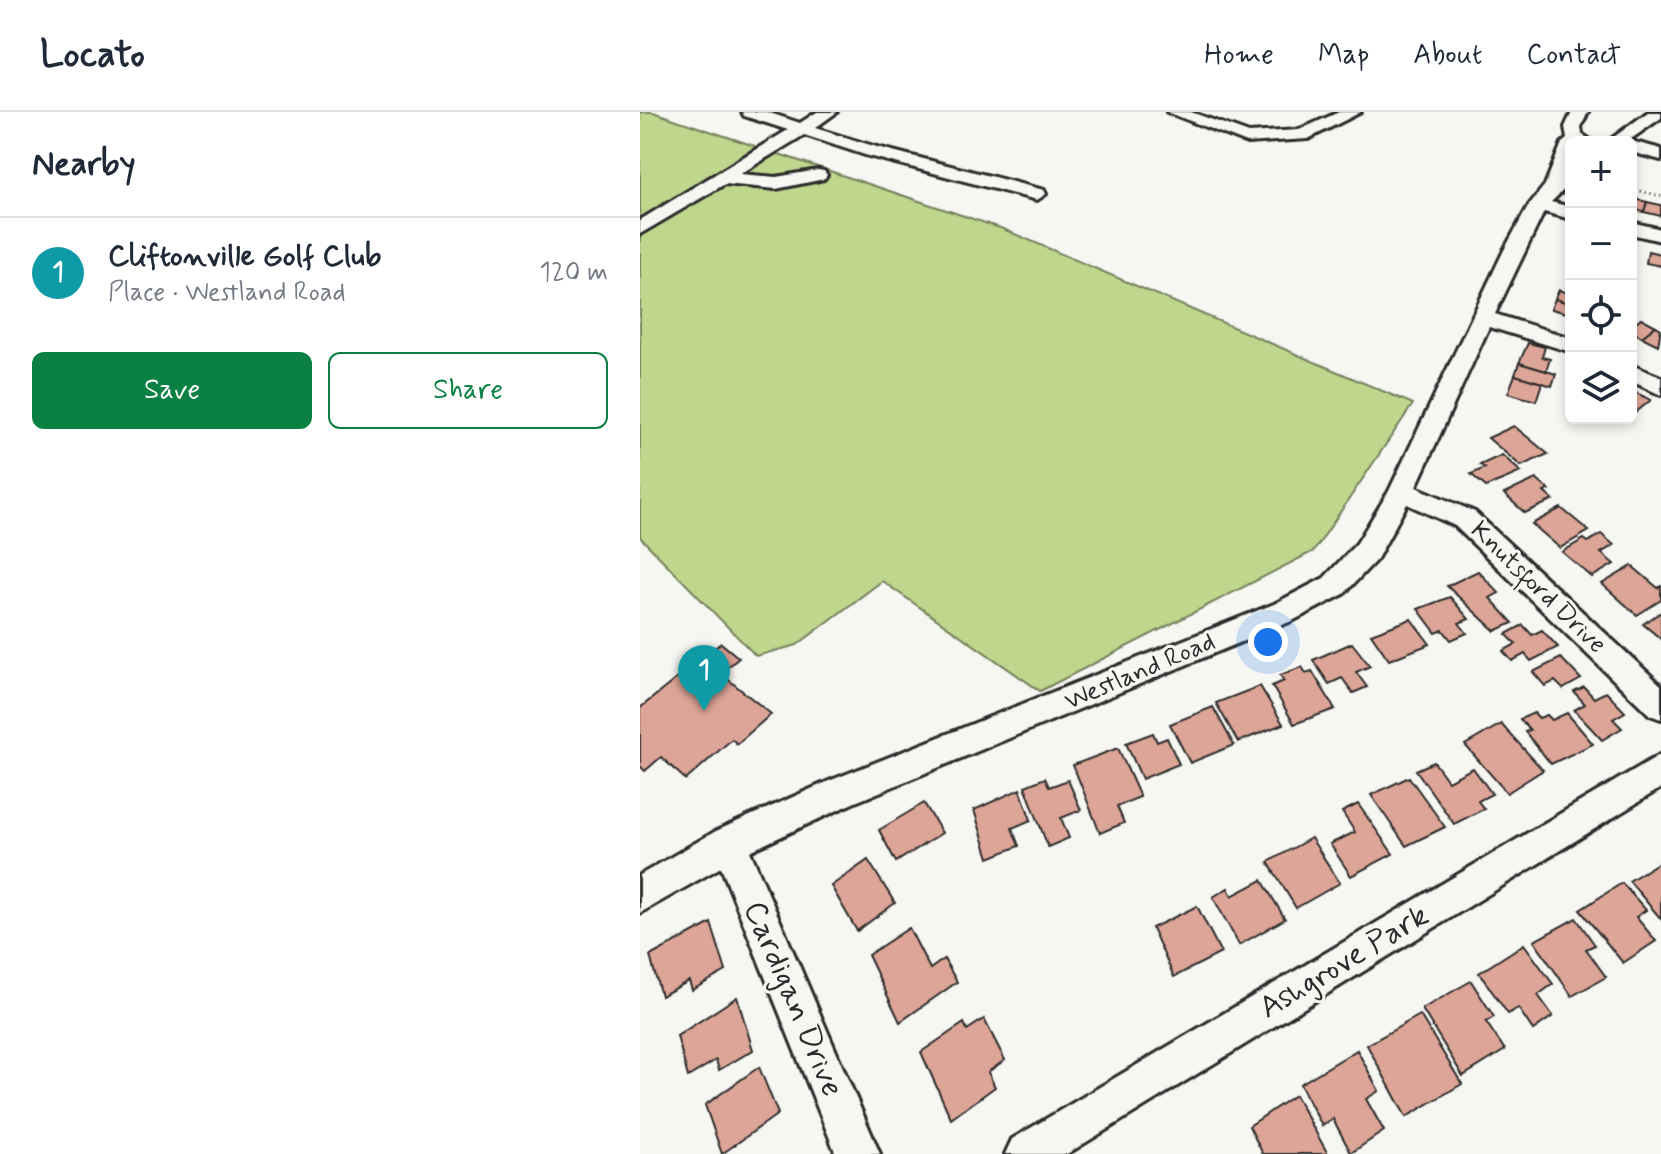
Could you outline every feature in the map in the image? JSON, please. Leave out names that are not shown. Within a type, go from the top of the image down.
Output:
[{"type":"street","points":[[750,112],[871,151],[1037,194]]},
{"type":"street","points":[[640,228],[829,112]]},
{"type":"street","points":[[1175,112],[1247,138],[1302,135],[1353,112]]},
{"type":"street","name":"Westland Road","points":[[1574,136],[1573,127],[1580,112]]},
{"type":"street","points":[[1625,136],[1659,112]]},
{"type":"street","points":[[1637,148],[1661,155]]},
{"type":"street","name":"Westland Road","points":[[640,895],[729,843],[841,792],[1284,612],[1334,586],[1367,551],[1401,492],[1514,250],[1555,189],[1565,165]]},
{"type":"street","points":[[723,178],[776,183],[818,175]]},
{"type":"street","points":[[1555,189],[1568,208]]},
{"type":"street","points":[[1637,229],[1661,235]]},
{"type":"street","points":[[1484,318],[1565,343]]},
{"type":"street","points":[[1637,375],[1661,387]]},
{"type":"street","name":"Knutsford Drive","points":[[1401,492],[1436,504],[1465,519],[1661,705]]},
{"type":"street","name":"Ashgrove Park","points":[[1027,1154],[1661,770]]},
{"type":"street","name":"Cardigan Drive","points":[[729,843],[858,1154]]},
{"type":"path","points":[[1637,190],[1661,195]]},
{"type":"green space","points":[[640,112],[653,112],[1003,229],[1413,404],[1314,551],[1040,691],[882,581],[797,645],[756,656],[640,537]]},
{"type":"building","points":[[1637,200],[1647,202],[1644,212],[1637,210]]},
{"type":"building","points":[[1647,202],[1661,205],[1661,216],[1644,212]]},
{"type":"building","points":[[1648,251],[1661,254],[1661,266],[1646,263]]},
{"type":"building","points":[[1559,290],[1565,292],[1565,302],[1555,299]]},
{"type":"building","points":[[1555,299],[1565,302],[1565,312],[1551,309]]},
{"type":"building","points":[[1641,318],[1656,326],[1642,337],[1637,334],[1637,321]]},
{"type":"building","points":[[1656,326],[1661,329],[1658,345],[1642,337]]},
{"type":"building","points":[[1528,343],[1545,347],[1542,357],[1550,359],[1546,371],[1519,363]]},
{"type":"building","points":[[1519,363],[1556,374],[1552,386],[1515,375]]},
{"type":"building","points":[[1515,375],[1542,383],[1536,401],[1508,393]]},
{"type":"building","points":[[1637,393],[1651,400],[1637,411]]},
{"type":"building","points":[[1514,426],[1548,454],[1521,466],[1488,438]]},
{"type":"building","points":[[1502,455],[1521,472],[1486,487],[1471,474],[1485,468],[1480,465]]},
{"type":"building","points":[[1536,479],[1549,490],[1544,492],[1553,500],[1525,513],[1504,494]]},
{"type":"building","points":[[1561,508],[1589,531],[1560,548],[1532,524]]},
{"type":"building","points":[[1601,534],[1614,545],[1601,553],[1614,564],[1592,577],[1562,552],[1584,539],[1588,542]]},
{"type":"building","points":[[1632,566],[1658,588],[1661,586],[1661,600],[1637,615],[1602,584]]},
{"type":"building","points":[[1478,571],[1499,593],[1490,598],[1513,623],[1495,631],[1447,586]]},
{"type":"building","points":[[1450,597],[1469,619],[1459,623],[1467,633],[1451,640],[1443,630],[1436,633],[1418,609]]},
{"type":"building","points":[[1661,612],[1661,639],[1643,624]]},
{"type":"building","points":[[1411,619],[1430,644],[1389,660],[1371,634]]},
{"type":"building","points":[[1523,625],[1532,635],[1542,630],[1558,647],[1531,661],[1525,654],[1512,661],[1503,651],[1516,644],[1506,634]]},
{"type":"building","points":[[721,643],[739,658],[720,673],[771,714],[737,744],[732,739],[686,780],[661,757],[645,771],[640,766],[640,708]]},
{"type":"building","points":[[1352,643],[1370,666],[1356,672],[1367,687],[1353,693],[1342,678],[1329,684],[1313,660]]},
{"type":"building","points":[[1561,658],[1581,679],[1563,689],[1555,681],[1545,686],[1533,672]]},
{"type":"building","points":[[1302,667],[1306,673],[1312,671],[1335,709],[1294,724],[1272,686],[1284,681],[1280,675]]},
{"type":"building","points":[[1260,686],[1283,724],[1238,742],[1216,703]]},
{"type":"building","points":[[1584,687],[1594,698],[1606,692],[1625,712],[1613,719],[1622,728],[1602,740],[1574,710],[1585,704],[1574,692]]},
{"type":"building","points":[[1213,707],[1234,745],[1190,763],[1170,724]]},
{"type":"building","points":[[1534,713],[1539,718],[1547,715],[1552,720],[1567,713],[1593,744],[1551,764],[1525,732],[1530,730],[1520,719]]},
{"type":"building","points":[[1501,724],[1543,770],[1507,793],[1465,745]]},
{"type":"building","points":[[1153,733],[1157,742],[1167,738],[1179,764],[1142,779],[1126,743]]},
{"type":"building","points":[[1118,748],[1140,797],[1117,806],[1124,823],[1100,833],[1073,765]]},
{"type":"building","points":[[1434,762],[1448,781],[1473,768],[1492,794],[1478,801],[1484,809],[1454,824],[1416,770]]},
{"type":"building","points":[[1409,777],[1445,827],[1406,846],[1371,795]]},
{"type":"building","points":[[1045,778],[1049,787],[1068,780],[1081,810],[1061,818],[1069,838],[1048,847],[1025,786]]},
{"type":"building","points":[[1020,789],[1031,820],[1012,828],[1019,846],[989,858],[974,810]]},
{"type":"building","points":[[924,803],[942,833],[896,862],[879,830]]},
{"type":"building","points":[[1358,804],[1393,854],[1351,876],[1330,844],[1355,832],[1342,812]]},
{"type":"building","points":[[1311,838],[1340,883],[1296,908],[1268,862]]},
{"type":"building","points":[[868,860],[895,903],[857,931],[831,886]]},
{"type":"building","points":[[1661,861],[1661,919],[1629,881]]},
{"type":"building","points":[[1262,880],[1285,919],[1239,945],[1213,897],[1228,888],[1232,896]]},
{"type":"building","points":[[1622,883],[1646,910],[1636,917],[1656,941],[1623,963],[1580,910]]},
{"type":"building","points":[[1197,906],[1221,953],[1174,977],[1152,928]]},
{"type":"building","points":[[1576,918],[1595,945],[1586,949],[1606,977],[1572,996],[1534,941]]},
{"type":"building","points":[[711,923],[726,971],[692,990],[689,981],[661,996],[650,956]]},
{"type":"building","points":[[909,928],[930,969],[944,959],[957,982],[900,1022],[868,955]]},
{"type":"building","points":[[1524,944],[1553,984],[1538,995],[1553,1016],[1533,1030],[1518,1008],[1508,1014],[1479,973]]},
{"type":"building","points":[[1471,981],[1494,1017],[1486,1022],[1505,1050],[1463,1076],[1422,1009]]},
{"type":"building","points":[[737,997],[753,1050],[719,1070],[716,1060],[688,1077],[677,1036]]},
{"type":"building","points":[[1420,1015],[1462,1084],[1406,1117],[1367,1045]]},
{"type":"building","points":[[984,1019],[1005,1060],[988,1072],[995,1087],[951,1119],[921,1052],[964,1023],[967,1030]]},
{"type":"building","points":[[1357,1050],[1379,1091],[1366,1099],[1384,1131],[1351,1153],[1333,1119],[1322,1126],[1300,1084]]},
{"type":"building","points":[[759,1067],[778,1114],[722,1154],[705,1105]]},
{"type":"building","points":[[1295,1095],[1328,1154],[1263,1154],[1249,1126]]},
{"type":"place","name":"Cliftonville Golf Club","points":[[704,711]]}]
